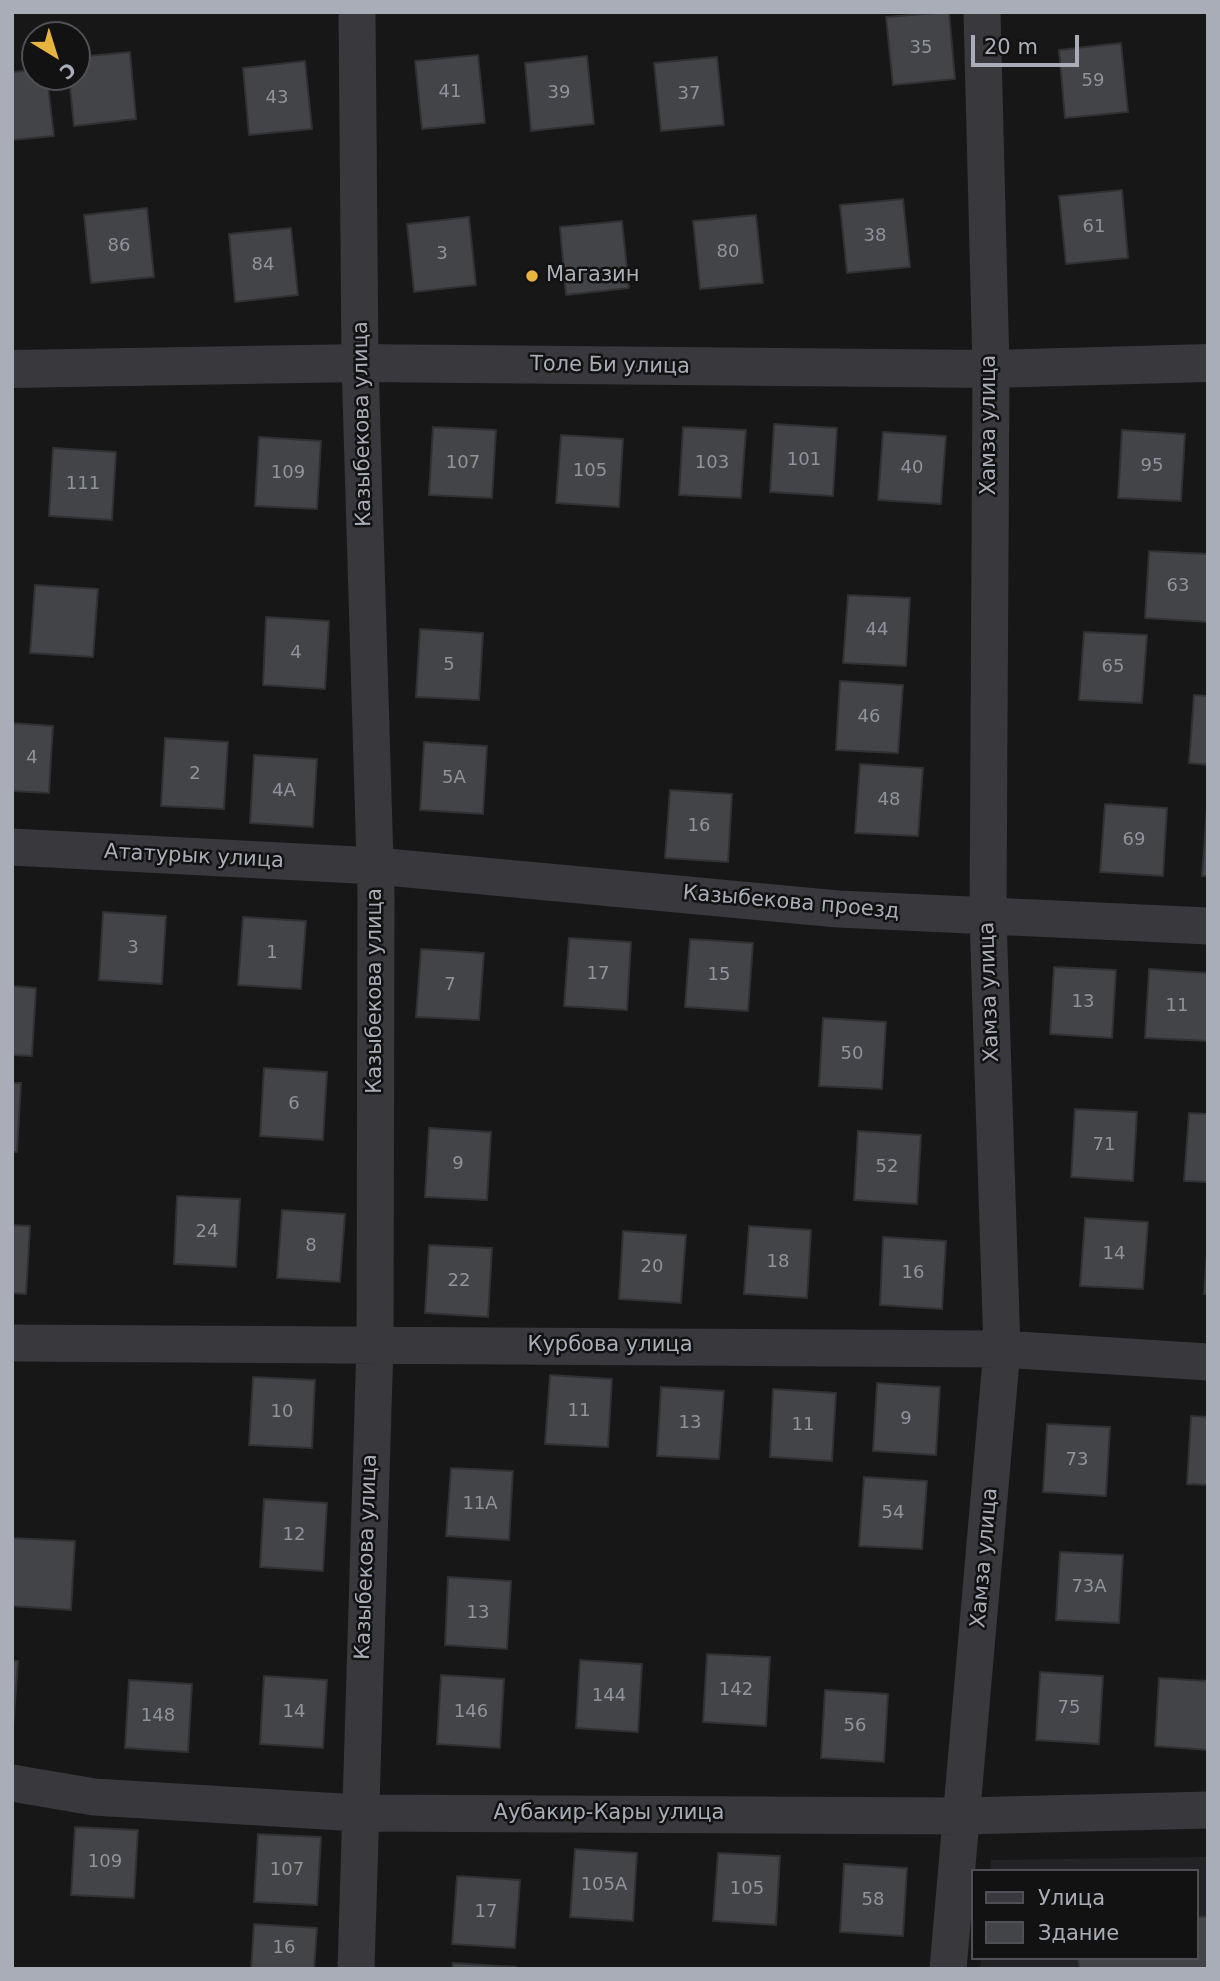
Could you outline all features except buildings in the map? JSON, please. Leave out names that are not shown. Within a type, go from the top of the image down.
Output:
[{"type":"street","name":"Казыбекова улица","points":[[356,12],[360,363],[376,866],[374,1344],[358,1813],[356,1969]]},
{"type":"street","name":"Хамза улица","points":[[948,1969],[964,1816],[1002,1349],[988,917],[991,369],[982,12]]},
{"type":"street","name":"Толе Би улица","points":[[12,369],[360,363],[991,369],[1208,363]]},
{"type":"street","name":"Ататурык улица","points":[[12,847],[376,866]]},
{"type":"street","name":"Казыбекова проезд","points":[[376,866],[838,909],[1208,926]]},
{"type":"street","name":"Курбова улица","points":[[12,1343],[1002,1349],[1208,1362]]},
{"type":"street","name":"Аубакир-Кары улица","points":[[12,1783],[94,1797],[358,1813],[964,1816],[1208,1810]]},
{"type":"shaded area","points":[[1208,1857],[1208,1969],[980,1969],[981,1960],[1199,1960],[1199,1869],[990,1869],[991,1860]]},
{"type":"place","name":"Магазин","points":[[532,276]]}]
